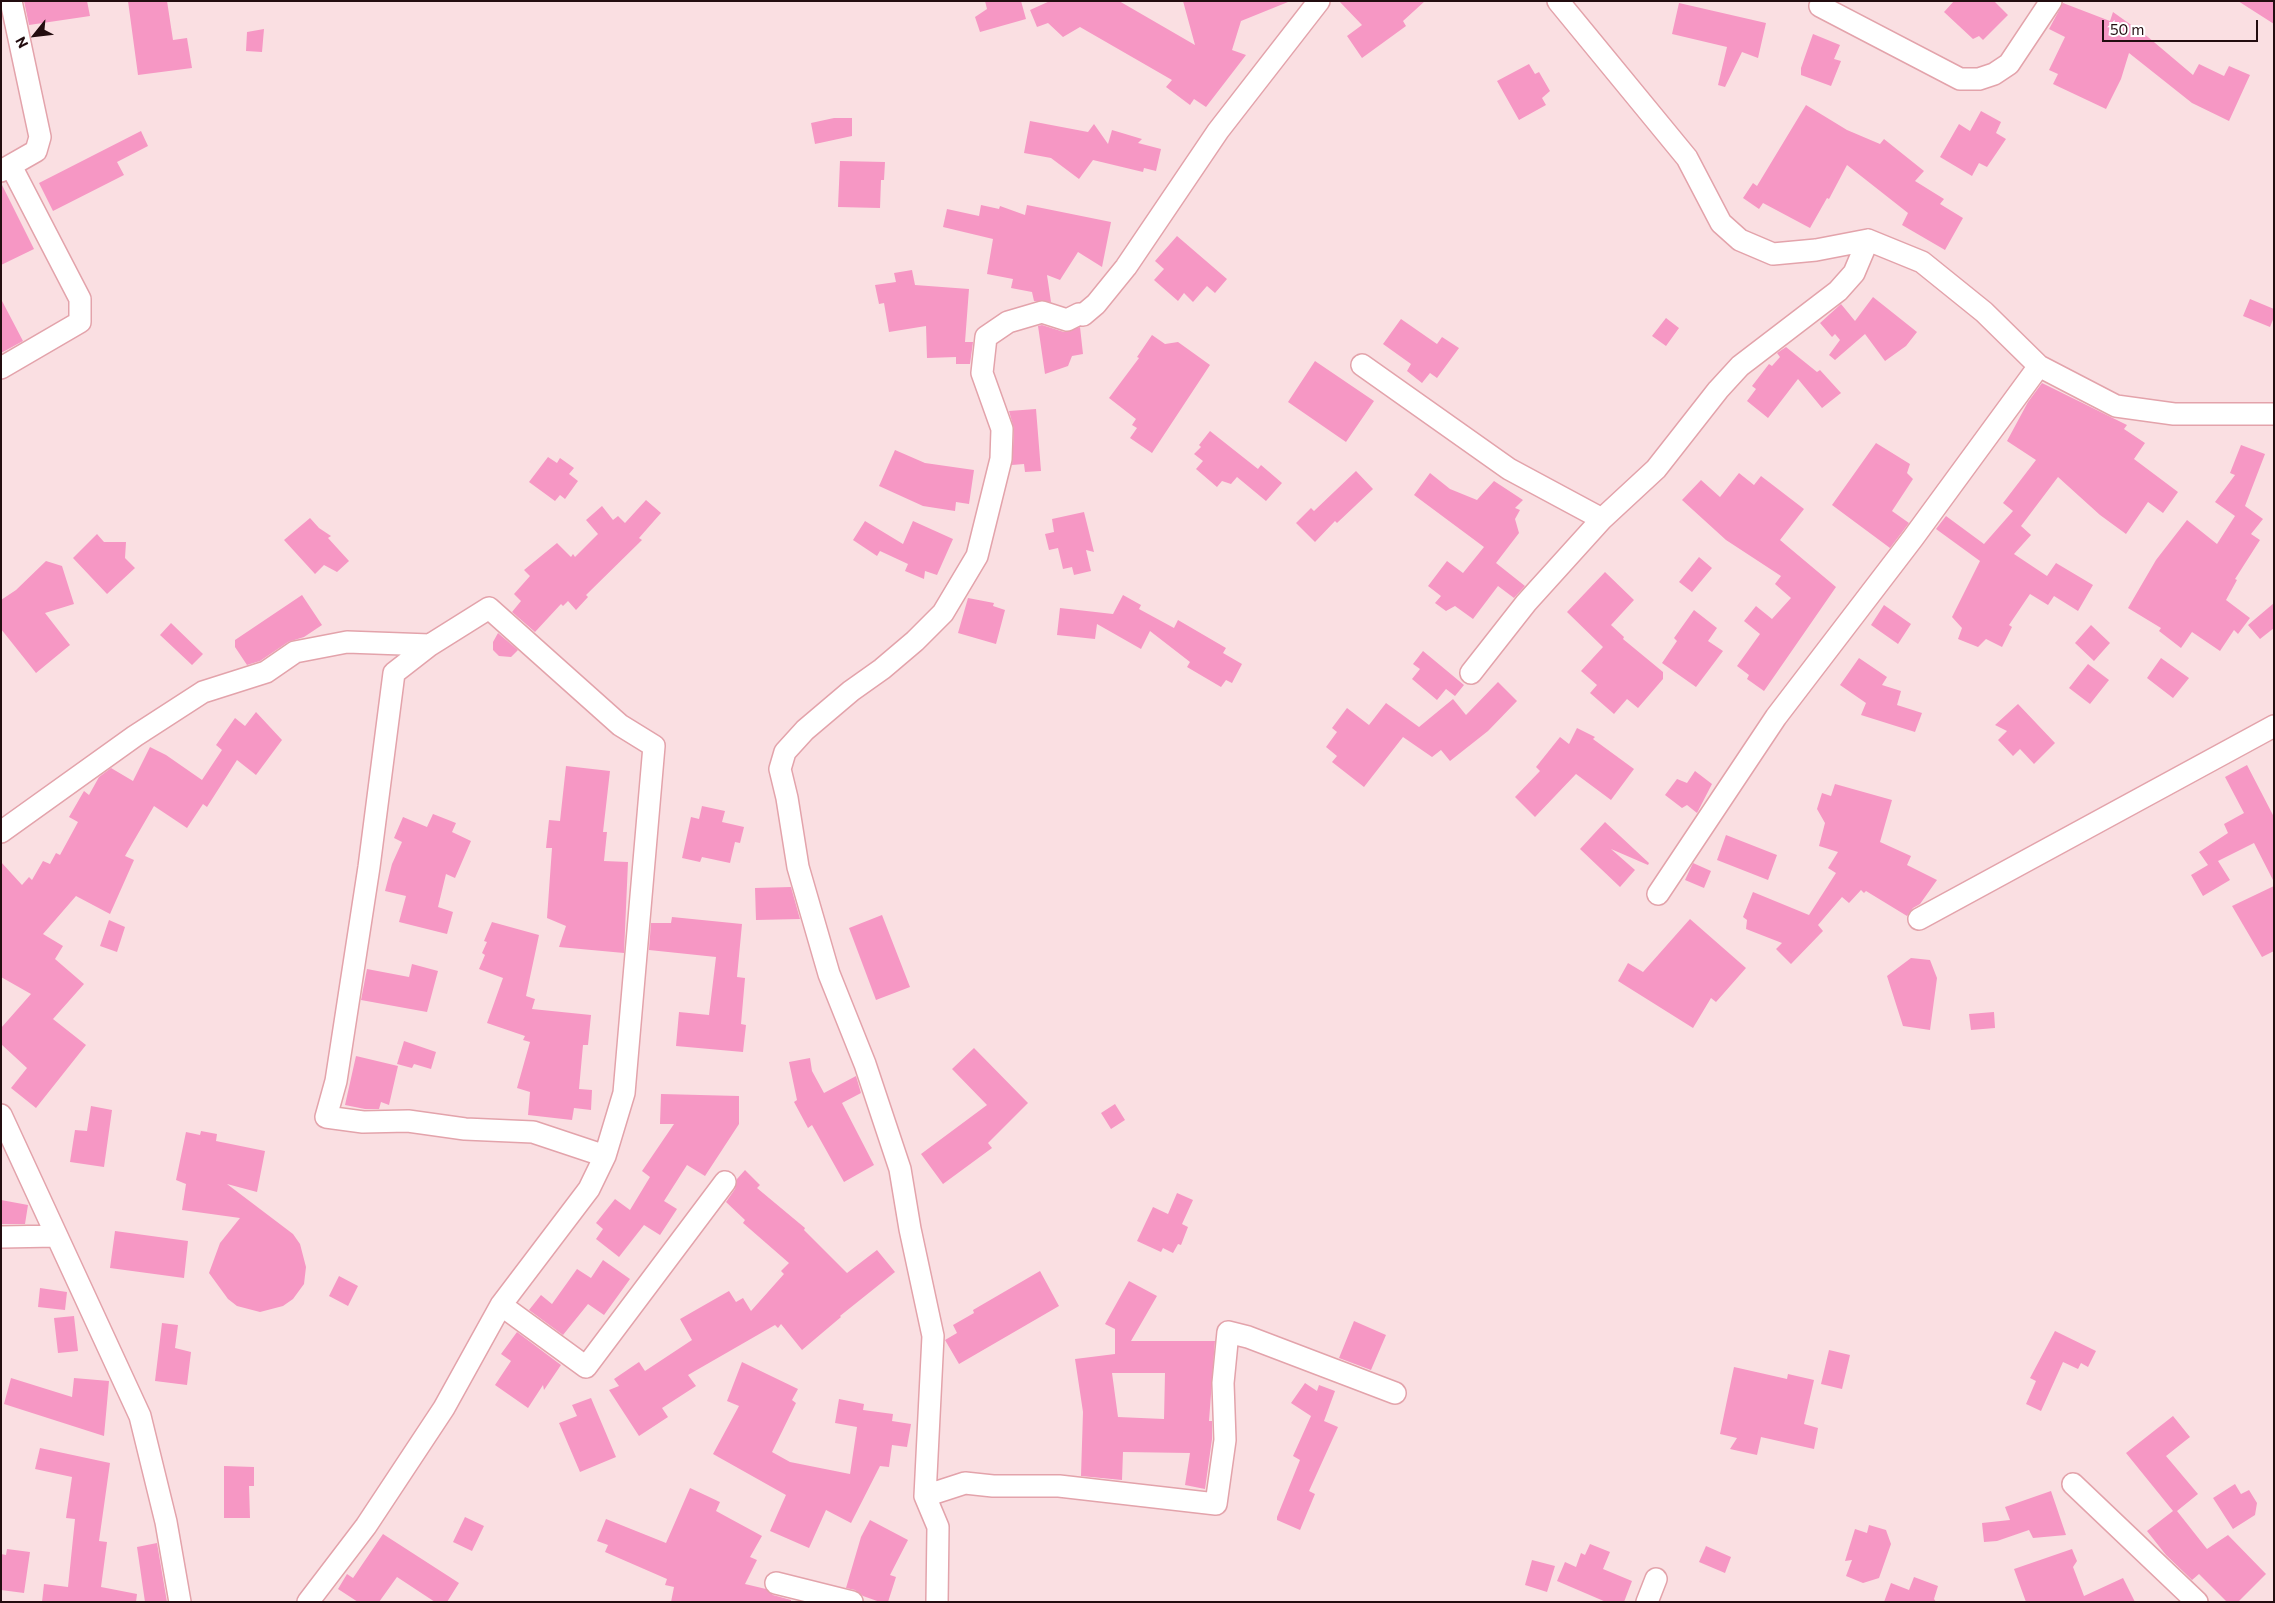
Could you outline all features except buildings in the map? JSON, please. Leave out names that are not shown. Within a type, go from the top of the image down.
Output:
[{"type":"street","points":[[1,368],[80,322],[80,299],[6,168],[36,151],[40,137],[11,1]]},
{"type":"street","points":[[937,1602],[938,1528],[924,1496],[933,1336],[910,1229],[900,1169],[865,1064],[829,974],[798,867],[787,798],[780,769],[785,752],[805,730],[851,690],[882,669],[915,641],[943,613],[977,556],[1001,459],[1002,429],[982,373],[986,337],[1008,322],[1042,312],[1066,320],[1078,314],[1083,315],[1096,304],[1126,267],[1218,131],[1319,1]]},
{"type":"street","points":[[1558,1],[1687,158],[1722,223],[1740,240],[1773,254],[1816,250],[1868,240],[1922,262],[1984,312],[2039,366],[2116,406],[2174,414],[2274,414]]},
{"type":"street","points":[[1820,6],[1960,79],[1979,79],[1994,74],[2009,64],[2051,1]]},
{"type":"street","points":[[1471,673],[1526,603],[1602,519],[1656,469],[1718,390],[1740,366],[1843,285],[1854,274],[1868,240]]},
{"type":"street","points":[[1362,365],[1509,469],[1602,519]]},
{"type":"street","points":[[1658,894],[1776,717],[1913,538],[2039,366]]},
{"type":"street","points":[[308,1602],[366,1526],[444,1408],[501,1305],[589,1189],[605,1156],[624,1094],[654,746],[620,725],[489,608],[430,645],[394,673],[369,867],[336,1081],[326,1117],[363,1122],[408,1121],[466,1129],[533,1132],[605,1156]]},
{"type":"street","points":[[1,832],[135,736],[204,692],[266,672],[295,652],[347,642],[430,645]]},
{"type":"street","points":[[1918,919],[2274,726]]},
{"type":"street","points":[[1,1116],[140,1416],[166,1522],[180,1602]]},
{"type":"street","points":[[501,1305],[586,1367],[725,1182]]},
{"type":"street","points":[[1,1237],[56,1236]]},
{"type":"street","points":[[924,1496],[965,1483],[993,1486],[1059,1486],[1216,1504],[1225,1440],[1223,1383],[1228,1332],[1248,1337],[1395,1394]]},
{"type":"street","points":[[2073,1484],[2197,1602]]},
{"type":"street","points":[[1647,1602],[1656,1579]]},
{"type":"street","points":[[776,1583],[852,1602]]}]
